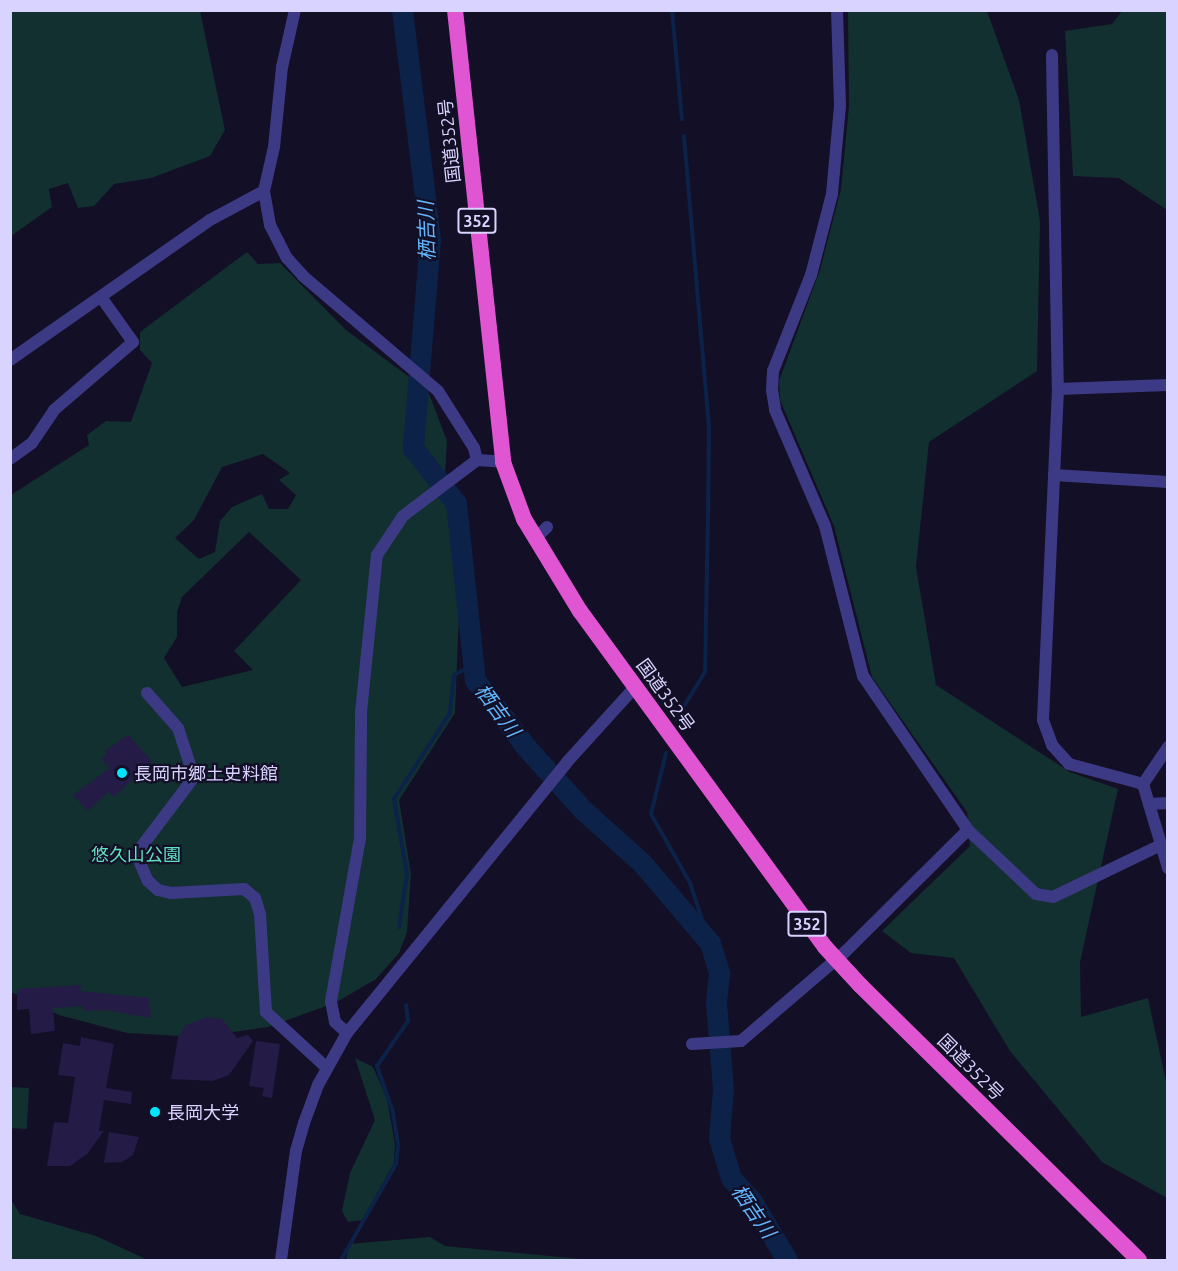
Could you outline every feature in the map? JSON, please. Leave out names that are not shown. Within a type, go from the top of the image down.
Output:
[{"type":"highway","name":"国道352号","points":[[455,10],[503,462],[580,611],[799,915],[860,985],[1138,1260]]},
{"type":"street","points":[[295,10],[264,191],[270,225],[287,258],[303,276],[428,380],[474,448],[477,460]]},
{"type":"street","points":[[837,10],[840,106],[832,194],[811,275],[773,370],[773,400],[825,526],[863,676],[968,830],[1044,898],[1053,897],[1161,845]]},
{"type":"street","points":[[1052,55],[1058,389],[1044,729],[1052,745],[1069,764],[1143,784]]},
{"type":"street","points":[[10,360],[210,220],[264,191]]},
{"type":"street","points":[[10,459],[32,442],[54,410],[134,342],[101,297]]},
{"type":"street","points":[[1058,389],[1167,385]]},
{"type":"street","points":[[347,1033],[335,1022],[331,1001],[360,838],[361,712],[377,555],[403,516],[430,499],[477,460],[503,462]]},
{"type":"street","points":[[1054,475],[1167,482]]},
{"type":"street","points":[[281,1260],[296,1151],[309,1108],[327,1068],[347,1033],[539,795],[636,686]]},
{"type":"street","points":[[147,693],[178,728],[194,777],[139,849],[138,858],[148,881],[158,890],[171,893],[244,889],[255,898],[260,914],[266,1012],[327,1068]]},
{"type":"street","points":[[1167,747],[1143,784],[1167,868]]},
{"type":"street","points":[[1149,804],[1167,803]]},
{"type":"street","points":[[692,1044],[735,1043],[837,958],[968,830]]},
{"type":"green space","points":[[11,10],[200,11],[225,130],[210,156],[151,178],[114,184],[94,206],[78,208],[68,183],[49,189],[52,207],[11,236]]},
{"type":"green space","points":[[848,11],[987,11],[1019,100],[1040,221],[1037,371],[929,442],[916,567],[936,685],[1070,772],[1118,789],[1080,962],[1081,1017],[1148,998],[1167,1086],[1167,1198],[1102,1162],[1010,1051],[954,958],[911,953],[882,931],[970,846],[967,812],[872,677],[834,526],[780,400],[779,381],[820,270],[841,189],[849,106]]},
{"type":"green space","points":[[1122,11],[1167,11],[1167,210],[1119,178],[1073,176],[1065,31],[1112,24]]},
{"type":"green space","name":"悠久山公園","points":[[247,252],[258,264],[280,263],[346,330],[428,391],[447,441],[445,473],[460,588],[455,713],[399,800],[411,874],[407,932],[399,953],[376,979],[335,1003],[268,1027],[198,1037],[127,1033],[59,1015],[11,992],[11,495],[89,445],[87,435],[106,421],[131,422],[152,363],[140,350],[140,332]],"holes":[[[263,454],[290,473],[279,480],[296,495],[288,509],[269,509],[262,494],[232,507],[220,521],[215,552],[199,559],[175,538],[194,520],[222,467]],[[249,532],[301,580],[234,651],[253,670],[182,687],[164,658],[177,637],[177,612],[182,597]]]},
{"type":"green space","points":[[355,1058],[373,1067],[387,1099],[395,1144],[394,1163],[362,1220],[348,1222],[342,1211],[350,1173],[375,1120]]},
{"type":"green space","points":[[11,1087],[29,1088],[27,1129],[10,1128]]},
{"type":"green space","points":[[10,1198],[20,1214],[96,1236],[148,1260],[11,1260]]},
{"type":"green space","points":[[430,1237],[445,1246],[591,1260],[346,1260],[349,1244]]},
{"type":"building","name":"長岡市郷土史料館","points":[[128,735],[152,761],[114,797],[109,792],[88,811],[73,795],[110,768],[101,759],[107,754],[105,751]]},
{"type":"building","points":[[81,985],[80,991],[149,998],[151,1018],[106,1010],[84,1011],[82,1006],[53,1008],[55,1031],[31,1034],[29,1009],[17,1010],[17,989]]},
{"type":"building","points":[[207,1017],[222,1019],[237,1038],[248,1035],[253,1041],[229,1075],[213,1081],[171,1079],[178,1037],[186,1025]]},
{"type":"building","points":[[81,1037],[114,1044],[106,1088],[132,1092],[131,1104],[104,1100],[99,1131],[104,1131],[87,1154],[70,1166],[47,1166],[54,1122],[68,1123],[75,1077],[58,1075],[63,1043],[80,1046]]},
{"type":"building","points":[[256,1041],[280,1044],[272,1098],[262,1096],[264,1088],[249,1086]]},
{"type":"building","points":[[109,1132],[139,1137],[133,1155],[122,1162],[104,1163]]},
{"type":"waterway","name":"栖吉川","points":[[402,10],[430,239],[413,448],[456,503],[475,680],[526,747],[583,810],[642,863],[710,943],[719,973],[716,1002],[723,1089],[719,1138],[731,1178],[751,1200],[787,1260]]},
{"type":"waterway","points":[[672,10],[682,120]]},
{"type":"waterway","points":[[676,719],[705,672],[708,520],[709,428],[684,136]]},
{"type":"waterway","points":[[399,927],[407,874],[394,799],[450,713],[454,675],[471,666]]},
{"type":"waterway","points":[[666,753],[651,814],[690,883],[710,943]]},
{"type":"waterway","points":[[341,1260],[396,1164],[398,1144],[393,1112],[377,1066],[408,1021],[406,1005]]},
{"type":"place","name":"長岡市郷土史料館","points":[[122,773]]},
{"type":"place","name":"長岡大学","points":[[155,1112]]}]
